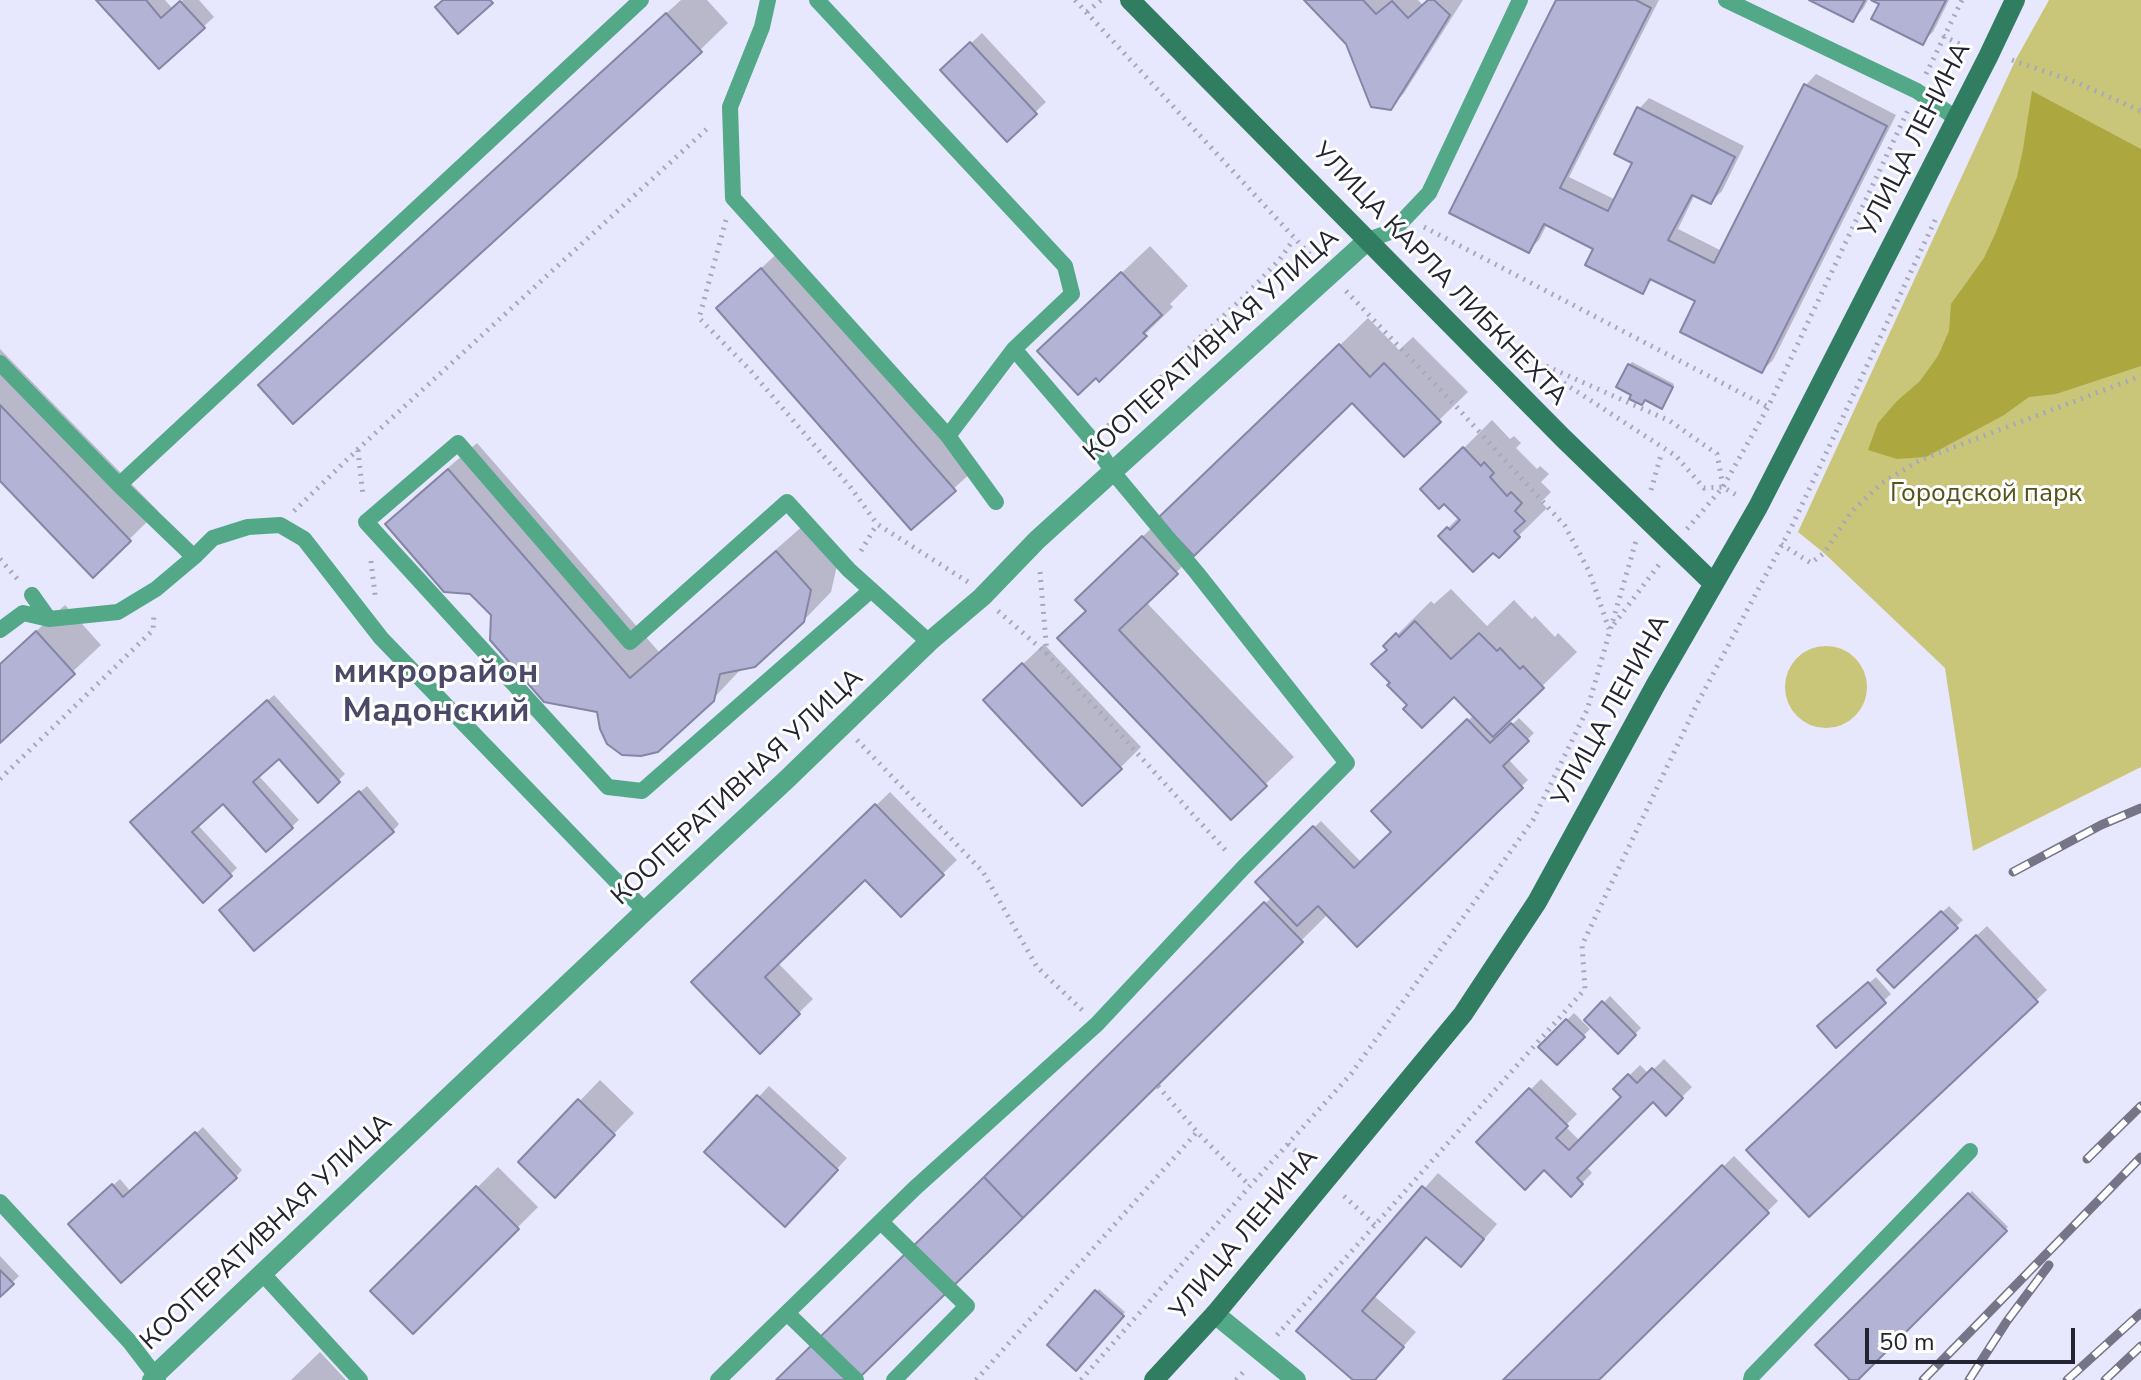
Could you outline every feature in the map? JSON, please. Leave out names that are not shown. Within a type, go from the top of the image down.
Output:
[{"type":"main road","name":"УЛИЦА КАРЛА ЛИБКНЕХТА","points":[[1130,0],[1563,438],[1713,583]]},
{"type":"main road","name":"УЛИЦА ЛЕНИНА","points":[[1154,1380],[1215,1314],[1463,1014],[1537,902],[1758,507],[2015,0]]},
{"type":"street","name":"КООПЕРАТИВНАЯ УЛИЦА","points":[[154,1378],[929,642],[982,597],[1037,540],[1368,240]]},
{"type":"street","points":[[1215,1314],[1296,1380]]},
{"type":"lane","points":[[119,485],[641,0]]},
{"type":"lane","points":[[768,0],[762,27],[730,107],[733,198],[948,436],[996,502]]},
{"type":"lane","points":[[817,0],[1065,266],[1072,294],[1014,349],[948,436]]},
{"type":"lane","points":[[1368,240],[1393,231],[1429,193],[1520,0]]},
{"type":"lane","points":[[1726,0],[1917,91],[1957,119]]},
{"type":"lane","points":[[718,1380],[915,1188],[1097,1024],[1243,868],[1347,763],[1112,471],[1092,440],[1014,349]]},
{"type":"lane","points":[[0,363],[194,557]]},
{"type":"lane","points":[[870,591],[642,791],[608,787],[366,522],[458,443],[630,642],[787,502],[870,591],[929,642]]},
{"type":"lane","points":[[0,630],[23,613],[49,619],[118,612],[156,589],[213,538],[248,527],[280,525],[304,539],[381,638],[645,911]]},
{"type":"lane","points":[[32,595],[49,619]]},
{"type":"lane","points":[[1751,1380],[1970,1151]]},
{"type":"lane","points":[[0,1202],[129,1341],[154,1378]]},
{"type":"lane","points":[[881,1222],[967,1306],[894,1380]]},
{"type":"lane","points":[[262,1273],[360,1380]]},
{"type":"lane","points":[[787,1313],[856,1380]]},
{"type":"path","points":[[1075,0],[1294,239],[1453,403],[1565,526],[1589,571],[1610,630]]},
{"type":"path","points":[[1087,12],[1101,0]]},
{"type":"path","points":[[1610,630],[1673,545],[1723,487],[1768,407],[1962,0]]},
{"type":"path","points":[[2017,47],[2013,60],[2078,83],[2141,111]]},
{"type":"path","points":[[280,525],[358,449],[730,107]]},
{"type":"path","points":[[733,198],[699,318],[750,370],[851,488],[877,524],[965,579],[1047,654],[1243,868]]},
{"type":"path","points":[[1236,1380],[1585,989],[1582,945],[1697,704],[1792,526],[1937,215]]},
{"type":"path","points":[[1393,231],[1421,225],[1768,407]]},
{"type":"path","points":[[1092,440],[1146,393],[1246,295],[1294,239]]},
{"type":"path","points":[[1504,344],[1676,456],[1704,488],[1723,487]]},
{"type":"path","points":[[1531,360],[1670,421],[1717,454],[1723,487]]},
{"type":"path","points":[[1781,544],[1811,563],[1824,553],[1851,512],[1882,483],[1920,460],[2141,376]]},
{"type":"path","points":[[1648,500],[1661,455],[1648,500]]},
{"type":"path","points":[[849,570],[877,524]]},
{"type":"path","points":[[1081,1380],[1351,1074],[1533,820],[1587,710],[1639,529],[1610,630]]},
{"type":"path","points":[[0,779],[153,630],[156,589]]},
{"type":"path","points":[[843,725],[983,872],[1037,967],[1097,1024]]},
{"type":"path","points":[[1158,1086],[1197,1132],[1250,1186]]},
{"type":"path","points":[[976,1380],[1197,1132]]},
{"type":"green space","name":"Городской парк","points":[[2049,0],[2141,0],[2141,767],[1973,851],[1945,668],[1798,532],[2015,61]]},
{"type":"green space","points":[[1826,646],[1842,649],[1855,658],[1864,671],[1867,687],[1864,703],[1855,716],[1842,725],[1826,728],[1810,725],[1797,716],[1788,703],[1785,687],[1788,671],[1797,658],[1810,649]]},
{"type":"shaded area","points":[[2032,91],[2141,149],[2141,366],[2056,394],[2029,397],[2004,415],[1926,457],[1897,459],[1868,450],[1878,423],[1920,381],[1938,356],[1949,331],[1951,304],[1984,258],[1996,232],[2017,177]]},
{"type":"building","points":[[96,0],[146,0],[161,18],[180,1],[205,28],[159,69]]},
{"type":"building","points":[[443,0],[490,0],[493,3],[458,34],[435,7]]},
{"type":"building","points":[[1304,0],[1363,0],[1376,14],[1392,1],[1408,18],[1428,0],[1434,0],[1450,15],[1391,110],[1371,107],[1346,44]]},
{"type":"building","points":[[1556,0],[1636,0],[1651,8],[1560,188],[1608,211],[1632,163],[1614,154],[1637,107],[1735,157],[1711,204],[1692,195],[1668,240],[1714,263],[1804,84],[1887,126],[1762,373],[1680,332],[1695,301],[1650,279],[1643,294],[1585,265],[1593,249],[1544,224],[1529,253],[1449,213]]},
{"type":"building","points":[[1809,0],[1865,0],[1853,22]]},
{"type":"building","points":[[1871,0],[1946,0],[1923,45],[1871,19],[1879,4]]},
{"type":"building","points":[[666,13],[702,52],[293,424],[258,385]]},
{"type":"building","points":[[970,42],[1037,114],[1007,142],[940,70]]},
{"type":"building","points":[[761,268],[956,491],[911,530],[716,308]]},
{"type":"building","points":[[1121,272],[1162,315],[1143,333],[1147,336],[1099,382],[1096,378],[1078,395],[1037,351]]},
{"type":"building","points":[[1339,344],[1370,377],[1384,363],[1441,422],[1404,457],[1352,403],[1194,556],[1158,518]]},
{"type":"building","points":[[1628,364],[1673,387],[1662,409],[1645,400],[1642,405],[1629,399],[1631,395],[1616,387]]},
{"type":"building","points":[[0,405],[131,541],[93,578],[0,481]]},
{"type":"building","points":[[1463,447],[1481,466],[1484,462],[1494,473],[1490,477],[1507,496],[1511,492],[1522,503],[1515,511],[1525,521],[1514,531],[1520,537],[1499,558],[1493,553],[1473,572],[1438,536],[1460,520],[1444,504],[1439,509],[1420,489]]},
{"type":"building","points":[[448,469],[630,678],[776,551],[811,590],[804,622],[755,667],[720,674],[714,701],[658,752],[641,756],[622,755],[607,744],[597,712],[544,702],[490,640],[491,615],[470,594],[444,592],[385,524]]},
{"type":"building","points":[[1142,536],[1178,574],[1119,630],[1267,786],[1231,820],[1057,638],[1086,611],[1075,600]]},
{"type":"building","points":[[1415,621],[1451,659],[1479,633],[1497,651],[1500,648],[1520,669],[1523,666],[1544,688],[1493,737],[1454,697],[1422,728],[1403,709],[1407,705],[1387,685],[1390,683],[1371,664],[1387,650],[1383,646],[1396,633],[1399,637]]},
{"type":"building","points":[[36,631],[75,674],[0,743],[0,664]]},
{"type":"building","points":[[1022,663],[1122,769],[1082,806],[983,700]]},
{"type":"building","points":[[267,700],[340,782],[318,803],[279,759],[253,782],[293,828],[266,852],[223,804],[192,832],[232,876],[203,903],[130,822]]},
{"type":"building","points":[[1467,719],[1490,743],[1511,723],[1529,741],[1503,766],[1523,788],[1357,947],[1318,906],[1297,926],[1255,882],[1313,826],[1354,868],[1391,832],[1371,811]]},
{"type":"building","points":[[359,791],[394,832],[254,951],[219,910]]},
{"type":"building","points":[[875,804],[944,875],[901,917],[865,880],[765,977],[800,1014],[760,1054],[691,982]]},
{"type":"building","points":[[1264,902],[1303,942],[1023,1218],[984,1177]]},
{"type":"building","points":[[1941,911],[1958,928],[1894,988],[1877,970]]},
{"type":"building","points":[[1976,935],[2038,1002],[1809,1217],[1746,1150]]},
{"type":"building","points":[[1868,982],[1886,1003],[1836,1048],[1817,1026]]},
{"type":"building","points":[[1602,1001],[1636,1035],[1618,1054],[1584,1020]]},
{"type":"building","points":[[1566,1019],[1585,1037],[1557,1065],[1538,1047]]},
{"type":"building","points":[[1652,1068],[1683,1098],[1666,1116],[1653,1102],[1577,1178],[1583,1184],[1571,1197],[1544,1170],[1525,1190],[1476,1142],[1529,1088],[1568,1126],[1556,1138],[1569,1150],[1621,1097],[1613,1089],[1628,1074],[1637,1083]]},
{"type":"building","points":[[757,1095],[838,1170],[785,1227],[704,1152]]},
{"type":"building","points":[[578,1099],[615,1135],[555,1198],[518,1162]]},
{"type":"building","points":[[195,1132],[237,1178],[121,1283],[68,1224],[112,1184],[123,1197]]},
{"type":"building","points":[[1722,1165],[1769,1213],[1599,1380],[1503,1380]]},
{"type":"building","points":[[984,1177],[1023,1218],[857,1380],[776,1380]]},
{"type":"building","points":[[476,1186],[519,1229],[413,1334],[370,1291]]},
{"type":"building","points":[[1422,1186],[1484,1239],[1461,1267],[1426,1237],[1362,1311],[1404,1347],[1375,1380],[1353,1380],[1296,1331]]},
{"type":"building","points":[[1968,1193],[2007,1231],[1858,1380],[1850,1380],[1815,1345]]},
{"type":"building","points":[[0,1270],[14,1284],[0,1297]]},
{"type":"building","points":[[1095,1290],[1124,1316],[1076,1371],[1047,1345]]},
{"type":"railway","points":[[2013,872],[2101,825],[2141,808]]},
{"type":"railway","points":[[2087,1159],[2141,1106]]},
{"type":"railway","points":[[1923,1380],[2141,1157]]},
{"type":"railway","points":[[1969,1380],[2007,1321],[2049,1265]]},
{"type":"railway","points":[[2067,1380],[2141,1313]]},
{"type":"railway","points":[[2105,1380],[2141,1346]]},
{"type":"district","name":"микрорайон Мадонский","points":[[436,694]]}]
